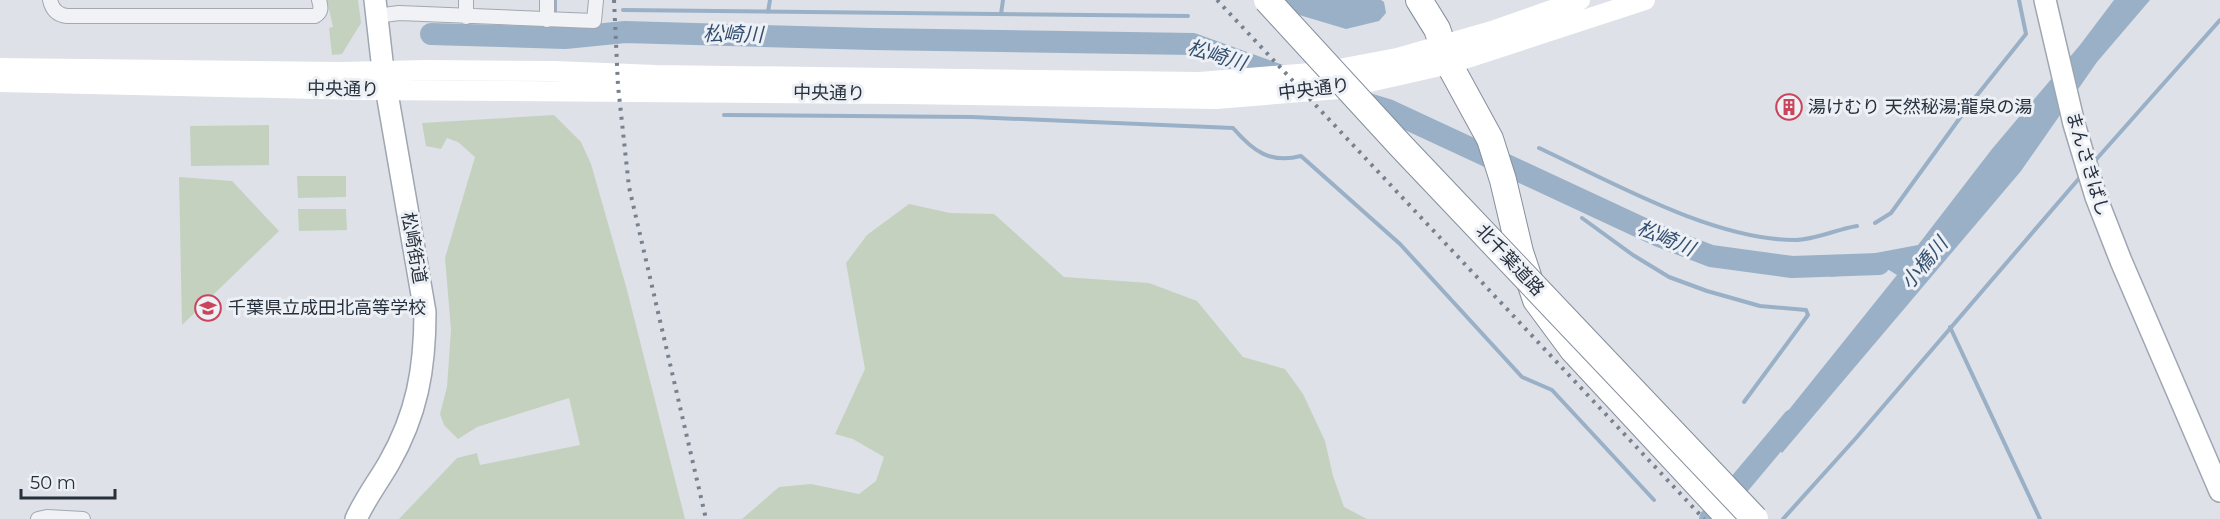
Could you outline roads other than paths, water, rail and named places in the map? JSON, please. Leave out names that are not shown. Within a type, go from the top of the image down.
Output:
[{"type":"highway","name":"北千葉道路","points":[[1267,0],[1401,146],[1755,519]]},
{"type":"highway","points":[[1399,0],[1414,22],[1446,55]]},
{"type":"highway","points":[[1419,0],[1437,29],[1446,55],[1490,139],[1503,180],[1520,252],[1536,300],[1574,350],[1730,519]]},
{"type":"main road","name":"まんさきばし","points":[[2045,0],[2074,124],[2096,197],[2220,491]]},
{"type":"main road","name":"松崎街道","points":[[356,519],[363,503],[389,464],[408,425],[414,410],[423,368],[425,312],[385,80],[375,8]]},
{"type":"street","points":[[50,0],[56,12],[61,16],[315,16],[321,9],[319,0]]},
{"type":"street","points":[[466,0],[466,17]]},
{"type":"street","points":[[547,0],[547,20]]},
{"type":"street","points":[[375,8],[399,13],[466,17],[594,21],[596,0]]},
{"type":"street","name":"中央通り","points":[[1446,55],[1495,30],[1580,0]]},
{"type":"street","name":"中央通り","points":[[0,82],[385,80],[1216,99],[1240,89],[1338,88],[1399,66],[1645,0]]},
{"type":"street","name":"中央通り","points":[[0,68],[340,72],[385,80]]},
{"type":"street","points":[[38,519],[65,517],[83,519]]},
{"type":"water","points":[[1283,0],[1381,0],[1384,2],[1386,13],[1379,21],[1346,29],[1296,14]]},
{"type":"water","points":[[2114,0],[2150,0],[2097,62],[2021,171],[1782,453],[1767,437],[1897,275],[1889,270],[1830,277],[1865,255],[1918,245],[1992,149],[2080,45]]},
{"type":"waterway","points":[[555,0],[555,11]]},
{"type":"waterway","points":[[768,12],[770,0]]},
{"type":"waterway","points":[[1001,14],[1003,0]]},
{"type":"waterway","points":[[1875,223],[1891,213],[1970,104],[2026,34],[2019,0]]},
{"type":"waterway","points":[[623,10],[1188,16]]},
{"type":"waterway","points":[[2093,163],[2220,20]]},
{"type":"waterway","name":"松崎川","points":[[431,34],[565,38],[625,32],[1193,44],[1287,78]]},
{"type":"waterway","name":"松崎川","points":[[1355,100],[1388,110],[1659,236],[1711,256],[1792,267],[1879,264]]},
{"type":"waterway","points":[[724,115],[972,117],[1233,128],[1263,154],[1280,158],[1301,156],[1400,244],[1522,377],[1552,390],[1654,500]]},
{"type":"waterway","points":[[1539,148],[1664,207],[1731,230],[1763,237],[1795,240],[1857,226]]},
{"type":"waterway","points":[[1783,519],[1856,438],[2082,175]]},
{"type":"waterway","points":[[1582,218],[1633,255],[1669,277],[1707,291],[1760,306],[1806,310],[1808,315],[1744,402]]},
{"type":"waterway","points":[[1950,327],[2040,519]]},
{"type":"waterway","name":"小橋川","points":[[1710,519],[1793,420]]},
{"type":"railway","points":[[614,0],[618,86],[629,187],[706,519]]},
{"type":"railway","points":[[1217,0],[1704,519]]},
{"type":"place","name":"湯けむり 天然秘湯;龍泉の湯","points":[[1789,107]]},
{"type":"place","name":"千葉県立成田北高等学校","points":[[208,308]]}]
